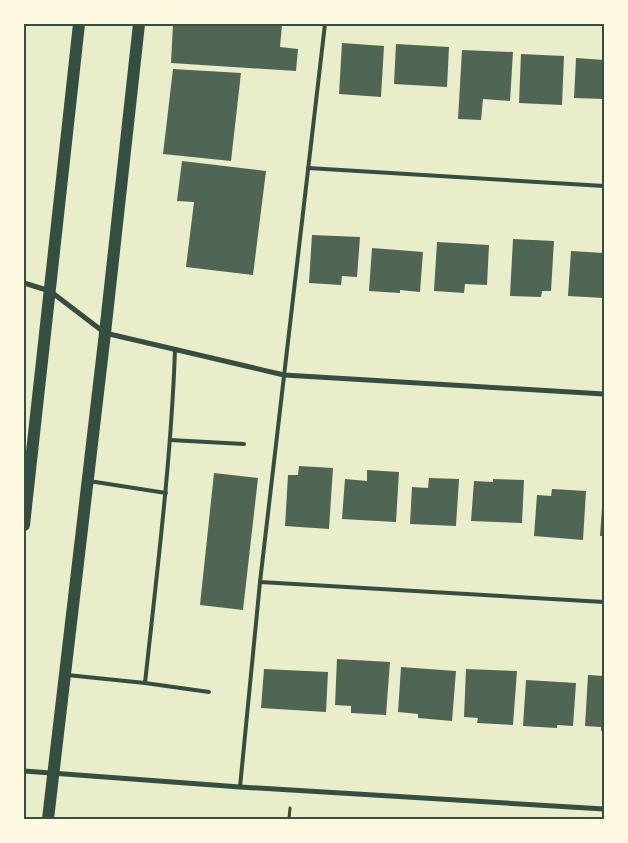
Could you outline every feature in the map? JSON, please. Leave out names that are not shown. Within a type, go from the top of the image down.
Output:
[{"type":"main road","points":[[24,525],[79,24]]},
{"type":"main road","points":[[48,819],[139,24]]},
{"type":"street","points":[[24,283],[50,291],[105,333],[284,375],[604,394]]},
{"type":"street","points":[[24,772],[604,809]]},
{"type":"lane","points":[[240,787],[260,582],[326,24]]},
{"type":"lane","points":[[308,168],[604,186]]},
{"type":"lane","points":[[145,683],[166,493],[176,350]]},
{"type":"lane","points":[[170,440],[244,444]]},
{"type":"lane","points":[[88,481],[166,493]]},
{"type":"lane","points":[[260,582],[604,602]]},
{"type":"lane","points":[[64,674],[210,692]]},
{"type":"building","points":[[173,24],[282,24],[280,47],[298,49],[296,71],[171,63]]},
{"type":"building","points":[[342,43],[384,46],[381,97],[339,94]]},
{"type":"building","points":[[396,44],[449,47],[447,87],[394,84]]},
{"type":"building","points":[[462,50],[513,52],[510,101],[483,99],[481,120],[458,119]]},
{"type":"building","points":[[521,54],[564,56],[562,105],[519,103]]},
{"type":"building","points":[[576,58],[604,60],[604,99],[574,98]]},
{"type":"building","points":[[173,69],[241,73],[231,161],[163,154]]},
{"type":"building","points":[[182,161],[266,171],[253,275],[186,267],[194,202],[177,201]]},
{"type":"building","points":[[312,235],[360,237],[357,277],[342,276],[341,285],[309,283]]},
{"type":"building","points":[[513,239],[554,241],[551,291],[542,291],[541,297],[510,296]]},
{"type":"building","points":[[437,242],[489,245],[487,285],[465,284],[464,293],[434,291]]},
{"type":"building","points":[[372,248],[423,252],[420,292],[400,290],[400,293],[369,291]]},
{"type":"building","points":[[571,251],[604,253],[604,298],[568,296]]},
{"type":"building","points":[[299,466],[333,468],[329,529],[285,526],[288,475],[298,475]]},
{"type":"building","points":[[367,470],[399,472],[396,522],[342,519],[345,479],[367,481]]},
{"type":"building","points":[[214,473],[258,478],[243,610],[200,605]]},
{"type":"building","points":[[429,478],[459,479],[456,526],[410,524],[412,487],[428,488]]},
{"type":"building","points":[[493,479],[524,480],[522,523],[471,521],[474,481],[493,482]]},
{"type":"building","points":[[552,489],[586,491],[583,540],[534,536],[537,495],[551,496]]},
{"type":"building","points":[[603,494],[604,536],[600,536]]},
{"type":"building","points":[[337,659],[390,662],[386,715],[351,713],[351,706],[335,705]]},
{"type":"building","points":[[401,667],[456,671],[452,721],[418,718],[418,714],[398,712]]},
{"type":"building","points":[[264,669],[328,672],[326,712],[261,708]]},
{"type":"building","points":[[466,669],[517,671],[513,725],[477,723],[478,718],[464,717]]},
{"type":"building","points":[[588,675],[604,676],[604,731],[601,731],[601,727],[585,726]]},
{"type":"building","points":[[526,680],[576,683],[573,726],[557,725],[557,728],[523,726]]}]
